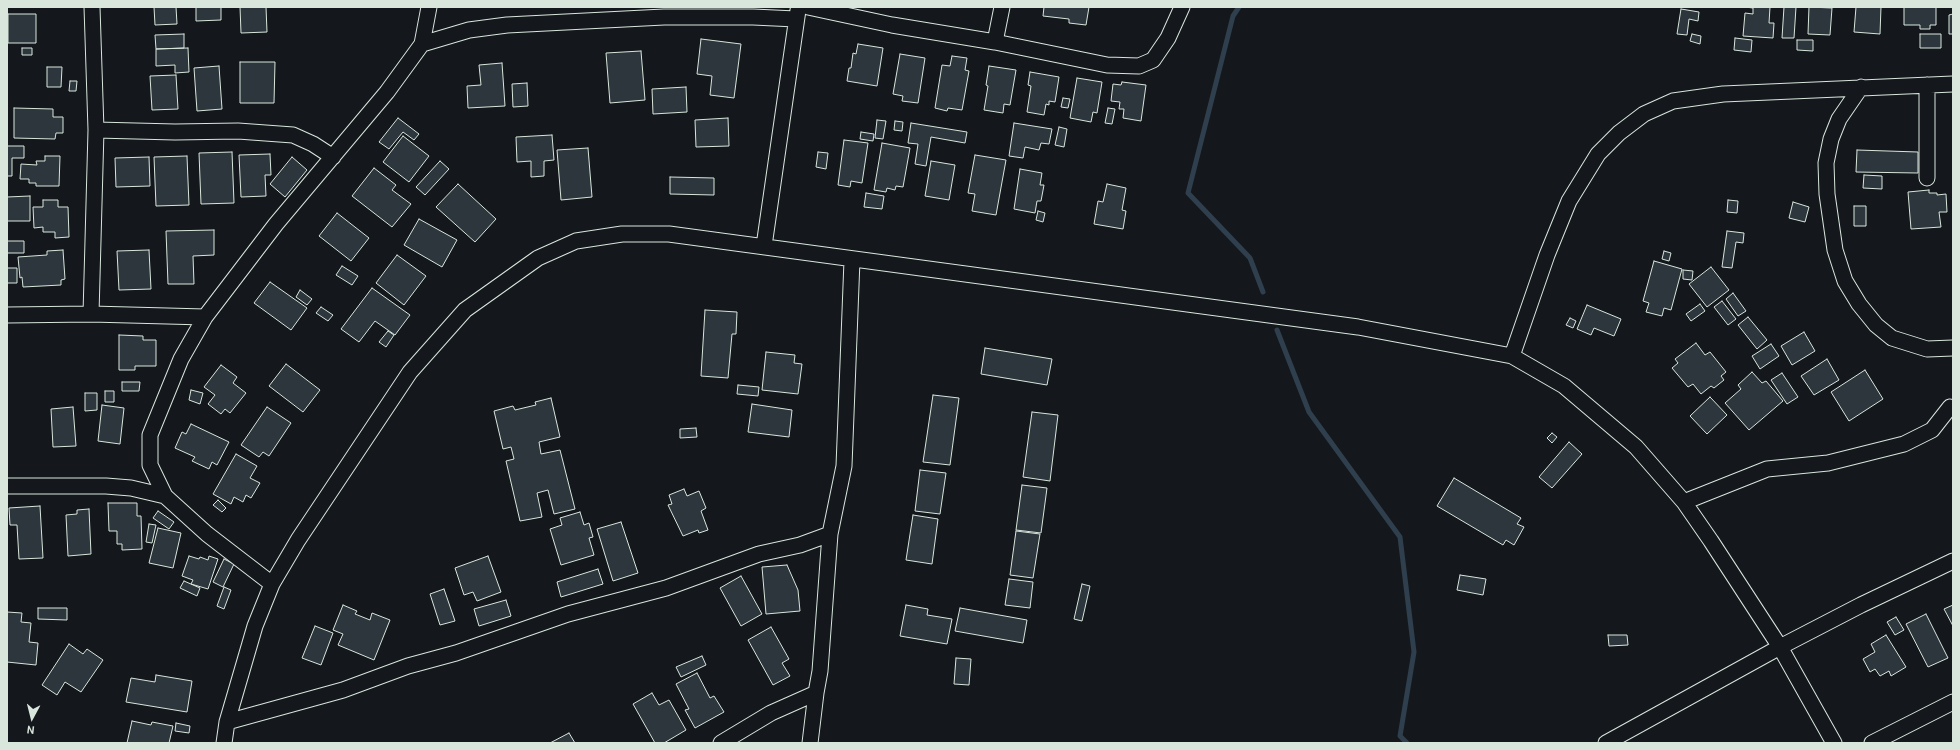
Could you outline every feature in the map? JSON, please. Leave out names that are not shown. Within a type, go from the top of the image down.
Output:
[{"type":"street","points":[[91,314],[96,130],[92,7]]},
{"type":"street","points":[[272,584],[207,534],[165,496],[150,466],[150,435],[180,359],[205,317],[276,224],[387,92],[422,44],[428,7]]},
{"type":"street","points":[[808,7],[892,25],[995,42],[1108,65],[1139,66],[1154,60],[1168,38],[1182,7]]},
{"type":"street","points":[[995,42],[1002,7]]},
{"type":"street","points":[[422,44],[469,30],[507,25],[664,17],[752,17],[797,13],[764,246]]},
{"type":"street","points":[[1927,84],[1927,178]]},
{"type":"street","points":[[1512,356],[1547,255],[1569,201],[1598,154],[1619,133],[1644,114],[1673,101],[1723,94],[1953,84]]},
{"type":"street","points":[[1861,87],[1839,119],[1831,138],[1826,163],[1827,194],[1835,250],[1845,281],[1859,304],[1876,325],[1892,338],[1927,350],[1953,348]]},
{"type":"street","points":[[96,130],[175,132],[238,131],[293,135],[313,144],[333,157]]},
{"type":"street","points":[[224,743],[227,722],[255,626],[272,584],[302,534],[410,372],[465,310],[507,278],[538,258],[576,241],[622,234],[669,234],[764,246],[852,260],[1358,327],[1512,356],[1564,386],[1636,447],[1684,502],[1780,647],[1834,743]]},
{"type":"street","points":[[810,743],[820,671],[830,534],[844,466],[852,260]]},
{"type":"street","points":[[7,315],[91,314],[205,317]]},
{"type":"street","points":[[1684,502],[1767,469],[1828,463],[1904,444],[1932,430],[1952,408]]},
{"type":"street","points":[[7,486],[106,486],[131,488],[165,496]]},
{"type":"street","points":[[227,722],[342,690],[401,668],[456,653],[568,614],[666,588],[760,554],[800,545],[830,534]]},
{"type":"street","points":[[1606,743],[1780,647],[1860,605],[1953,561]]},
{"type":"street","points":[[720,743],[771,713],[816,693]]},
{"type":"street","points":[[1872,743],[1953,702]]},
{"type":"building","points":[[154,7],[176,7],[177,24],[155,25]]},
{"type":"building","points":[[196,7],[221,7],[221,20],[196,21]]},
{"type":"building","points":[[240,7],[266,7],[267,32],[241,33]]},
{"type":"building","points":[[1044,7],[1089,7],[1086,25],[1069,23],[1069,19],[1043,16]]},
{"type":"building","points":[[1745,7],[1770,7],[1769,23],[1774,23],[1773,38],[1743,36],[1745,13],[1753,14],[1753,8]]},
{"type":"building","points":[[1784,7],[1796,7],[1794,38],[1782,38]]},
{"type":"building","points":[[1809,7],[1832,8],[1830,35],[1808,34]]},
{"type":"building","points":[[1856,7],[1881,7],[1880,34],[1854,32]]},
{"type":"building","points":[[1904,7],[1936,7],[1936,25],[1930,25],[1930,29],[1920,29],[1920,25],[1904,25]]},
{"type":"building","points":[[1681,9],[1699,12],[1698,21],[1689,19],[1687,35],[1677,34]]},
{"type":"building","points":[[8,14],[36,14],[36,43],[8,43]]},
{"type":"building","points":[[1953,14],[1953,34],[1949,34],[1949,15]]},
{"type":"building","points":[[184,34],[184,48],[156,49],[155,35]]},
{"type":"building","points":[[1692,34],[1701,36],[1700,44],[1690,41]]},
{"type":"building","points":[[1920,34],[1941,34],[1941,48],[1920,48]]},
{"type":"building","points":[[1735,38],[1752,40],[1751,52],[1734,50]]},
{"type":"building","points":[[701,39],[741,44],[734,98],[710,95],[712,76],[697,74]]},
{"type":"building","points":[[1797,40],[1813,40],[1813,51],[1797,50]]},
{"type":"building","points":[[858,44],[883,48],[877,86],[847,81],[853,53],[856,54]]},
{"type":"building","points":[[22,48],[32,48],[32,55],[22,55]]},
{"type":"building","points":[[188,48],[189,72],[175,73],[175,65],[156,66],[156,49]]},
{"type":"building","points":[[641,51],[645,100],[610,103],[606,53]]},
{"type":"building","points":[[900,54],[925,58],[918,103],[902,101],[903,96],[893,94]]},
{"type":"building","points":[[952,56],[967,58],[965,70],[969,71],[962,110],[948,108],[947,111],[935,108],[942,65],[950,66]]},
{"type":"building","points":[[240,62],[275,62],[274,103],[240,103]]},
{"type":"building","points":[[502,63],[505,106],[468,108],[467,86],[481,85],[479,65]]},
{"type":"building","points":[[219,66],[222,109],[197,111],[194,68]]},
{"type":"building","points":[[989,66],[1016,70],[1010,105],[1004,104],[1003,113],[984,110],[988,86],[986,85]]},
{"type":"building","points":[[47,67],[62,67],[61,87],[47,87]]},
{"type":"building","points":[[1030,72],[1059,77],[1055,102],[1049,101],[1049,105],[1046,104],[1044,115],[1027,112],[1031,86],[1028,85]]},
{"type":"building","points":[[176,75],[178,109],[152,110],[150,76]]},
{"type":"building","points":[[1077,78],[1102,82],[1097,113],[1093,112],[1091,122],[1070,118]]},
{"type":"building","points":[[70,81],[77,81],[76,91],[69,91]]},
{"type":"building","points":[[1122,82],[1146,85],[1141,121],[1123,118],[1124,109],[1119,109],[1120,102],[1111,101],[1113,84],[1121,85]]},
{"type":"building","points":[[527,83],[528,106],[513,107],[512,84]]},
{"type":"building","points":[[686,87],[687,112],[653,114],[652,89]]},
{"type":"building","points":[[1063,98],[1070,99],[1068,108],[1061,107]]},
{"type":"building","points":[[14,108],[53,109],[53,117],[63,117],[63,133],[56,133],[55,139],[14,138]]},
{"type":"building","points":[[1108,108],[1115,109],[1112,124],[1105,123]]},
{"type":"building","points":[[398,118],[419,134],[414,140],[403,132],[389,149],[379,142]]},
{"type":"building","points":[[728,118],[729,146],[696,147],[695,120]]},
{"type":"building","points":[[877,120],[886,121],[883,139],[875,138]]},
{"type":"building","points":[[895,121],[903,122],[902,131],[894,130]]},
{"type":"building","points":[[911,123],[967,132],[965,143],[931,137],[926,166],[915,164],[918,144],[908,143]]},
{"type":"building","points":[[1014,123],[1052,129],[1049,144],[1041,143],[1039,150],[1025,147],[1023,158],[1009,156]]},
{"type":"building","points":[[1059,127],[1067,129],[1064,147],[1055,145]]},
{"type":"building","points":[[861,132],[874,134],[873,141],[860,139]]},
{"type":"building","points":[[552,135],[554,160],[544,161],[544,176],[531,177],[531,161],[517,162],[516,137]]},
{"type":"building","points":[[403,136],[429,156],[409,182],[383,162]]},
{"type":"building","points":[[844,140],[868,143],[862,183],[851,181],[850,187],[838,185]]},
{"type":"building","points":[[882,143],[910,148],[903,187],[896,186],[895,190],[887,188],[886,192],[874,190]]},
{"type":"building","points":[[7,146],[24,146],[24,158],[12,158],[12,176],[7,176]]},
{"type":"building","points":[[588,148],[592,197],[561,200],[557,150]]},
{"type":"building","points":[[1857,150],[1918,152],[1918,173],[1856,172]]},
{"type":"building","points":[[232,152],[234,203],[201,204],[199,153]]},
{"type":"building","points":[[818,152],[828,153],[826,169],[816,167]]},
{"type":"building","points":[[270,154],[271,175],[265,175],[266,196],[241,197],[239,155]]},
{"type":"building","points":[[975,155],[1006,160],[996,215],[972,211],[975,194],[968,193]]},
{"type":"building","points":[[45,156],[60,156],[59,186],[36,186],[36,183],[29,183],[29,179],[20,179],[21,164],[37,165],[36,161],[45,161]]},
{"type":"building","points":[[187,156],[189,205],[156,206],[154,157]]},
{"type":"building","points":[[149,157],[150,186],[116,187],[115,158]]},
{"type":"building","points":[[292,157],[307,170],[285,197],[270,184]]},
{"type":"building","points":[[440,161],[449,169],[425,195],[416,187]]},
{"type":"building","points":[[931,161],[955,165],[949,200],[925,196]]},
{"type":"building","points":[[374,168],[396,185],[392,190],[411,204],[392,227],[352,196]]},
{"type":"building","points":[[1020,169],[1042,173],[1040,185],[1044,185],[1041,201],[1037,201],[1035,213],[1014,209]]},
{"type":"building","points":[[1864,175],[1882,176],[1882,189],[1863,188]]},
{"type":"building","points":[[670,177],[714,178],[714,195],[670,194]]},
{"type":"building","points":[[458,184],[496,219],[475,242],[436,207]]},
{"type":"building","points":[[1107,184],[1126,188],[1122,210],[1126,211],[1123,229],[1094,224],[1098,201],[1103,202]]},
{"type":"building","points":[[1929,190],[1929,193],[1937,193],[1937,195],[1946,194],[1947,212],[1939,212],[1941,227],[1911,229],[1908,192]]},
{"type":"building","points":[[866,193],[884,196],[882,209],[864,207]]},
{"type":"building","points":[[30,196],[30,221],[7,221],[7,197]]},
{"type":"building","points":[[43,200],[58,200],[58,207],[68,207],[69,237],[55,238],[55,232],[43,232],[43,227],[34,228],[33,207],[43,207]]},
{"type":"building","points":[[1728,200],[1738,201],[1737,213],[1727,212]]},
{"type":"building","points":[[1793,202],[1809,207],[1805,222],[1789,218]]},
{"type":"building","points":[[1854,206],[1866,206],[1866,226],[1854,226]]},
{"type":"building","points":[[1038,211],[1045,213],[1043,222],[1036,220]]},
{"type":"building","points":[[337,213],[369,238],[351,261],[319,236]]},
{"type":"building","points":[[419,219],[457,240],[442,267],[404,245]]},
{"type":"building","points":[[214,230],[214,255],[193,256],[194,284],[168,284],[166,231]]},
{"type":"building","points":[[1727,231],[1744,233],[1743,243],[1736,242],[1732,268],[1722,267]]},
{"type":"building","points":[[7,241],[24,241],[24,253],[7,253]]},
{"type":"building","points":[[63,250],[65,279],[61,280],[61,285],[23,287],[22,277],[20,278],[18,257],[47,255],[47,251]]},
{"type":"building","points":[[149,250],[151,289],[119,290],[117,251]]},
{"type":"building","points":[[1664,251],[1671,253],[1669,261],[1662,259]]},
{"type":"building","points":[[397,255],[426,276],[404,305],[376,283]]},
{"type":"building","points":[[1654,261],[1682,269],[1671,310],[1664,308],[1662,316],[1646,312],[1649,303],[1643,301]]},
{"type":"building","points":[[342,266],[358,276],[352,285],[336,275]]},
{"type":"building","points":[[1711,267],[1729,290],[1707,307],[1689,284]]},
{"type":"building","points":[[7,268],[17,268],[17,283],[7,283]]},
{"type":"building","points":[[1683,270],[1693,271],[1692,280],[1683,279]]},
{"type":"building","points":[[270,282],[307,308],[291,330],[254,303]]},
{"type":"building","points":[[372,288],[410,315],[395,335],[375,321],[359,342],[341,329]]},
{"type":"building","points":[[300,290],[312,299],[307,305],[296,297]]},
{"type":"building","points":[[1733,293],[1746,311],[1738,316],[1726,299]]},
{"type":"building","points":[[1722,301],[1736,319],[1728,325],[1714,307]]},
{"type":"building","points":[[1700,304],[1705,311],[1691,321],[1686,314]]},
{"type":"building","points":[[1587,305],[1621,319],[1614,336],[1594,328],[1591,335],[1577,329]]},
{"type":"building","points":[[321,307],[333,315],[328,321],[316,313]]},
{"type":"building","points":[[705,310],[737,312],[736,334],[732,334],[728,378],[701,376]]},
{"type":"building","points":[[1748,317],[1767,340],[1757,349],[1738,325]]},
{"type":"building","points":[[1570,318],[1576,321],[1573,328],[1566,325]]},
{"type":"building","points":[[388,331],[394,335],[386,347],[379,342]]},
{"type":"building","points":[[1804,332],[1815,351],[1792,365],[1781,346]]},
{"type":"building","points":[[119,335],[143,336],[143,340],[156,340],[156,366],[135,366],[135,370],[119,370]]},
{"type":"building","points":[[1696,343],[1705,355],[1710,352],[1726,372],[1721,376],[1724,380],[1714,388],[1711,386],[1701,394],[1693,384],[1688,387],[1672,368],[1678,363],[1675,359]]},
{"type":"building","points":[[1771,344],[1779,356],[1760,369],[1752,356]]},
{"type":"building","points":[[985,348],[1052,359],[1047,385],[981,374]]},
{"type":"building","points":[[766,352],[795,355],[794,363],[802,364],[798,394],[762,390]]},
{"type":"building","points":[[1827,359],[1839,380],[1814,395],[1801,376]]},
{"type":"building","points":[[286,364],[320,390],[303,412],[269,386]]},
{"type":"building","points":[[221,365],[237,377],[233,383],[246,393],[230,413],[225,409],[221,414],[208,404],[215,395],[204,387]]},
{"type":"building","points":[[1865,370],[1883,399],[1849,421],[1831,392]]},
{"type":"building","points":[[1752,372],[1762,383],[1766,381],[1783,401],[1749,430],[1725,403],[1741,389],[1738,385]]},
{"type":"building","points":[[1782,373],[1798,397],[1787,404],[1771,380]]},
{"type":"building","points":[[122,382],[140,382],[139,391],[122,391]]},
{"type":"building","points":[[738,385],[759,387],[758,396],[737,394]]},
{"type":"building","points":[[191,390],[203,393],[200,404],[189,400]]},
{"type":"building","points":[[105,391],[114,391],[114,402],[105,402]]},
{"type":"building","points":[[85,393],[97,393],[97,410],[85,411]]},
{"type":"building","points":[[933,395],[959,398],[950,465],[923,462]]},
{"type":"building","points":[[1710,397],[1727,415],[1707,434],[1690,416]]},
{"type":"building","points":[[551,398],[560,437],[539,442],[541,454],[560,450],[575,509],[554,514],[548,490],[537,493],[542,517],[520,521],[506,461],[514,459],[511,447],[503,449],[494,411],[513,406],[515,410],[536,405],[535,402]]},
{"type":"building","points":[[752,404],[792,410],[789,437],[748,432]]},
{"type":"building","points":[[102,405],[124,408],[120,444],[98,441]]},
{"type":"building","points":[[73,407],[76,446],[53,447],[51,409]]},
{"type":"building","points":[[267,407],[291,423],[269,456],[263,452],[259,457],[241,445]]},
{"type":"building","points":[[1032,412],[1058,415],[1050,481],[1023,477]]},
{"type":"building","points":[[191,424],[229,442],[217,465],[212,462],[209,469],[192,461],[195,457],[175,448],[182,432],[186,434]]},
{"type":"building","points":[[696,428],[697,437],[680,438],[680,429]]},
{"type":"building","points":[[1552,433],[1557,437],[1552,443],[1547,438]]},
{"type":"building","points":[[1569,442],[1582,454],[1552,488],[1539,477]]},
{"type":"building","points":[[236,454],[257,466],[250,478],[260,483],[251,498],[246,495],[243,502],[234,497],[231,504],[213,494]]},
{"type":"building","points":[[920,470],[946,473],[940,514],[915,511]]},
{"type":"building","points":[[1454,478],[1521,518],[1517,524],[1524,527],[1514,545],[1506,540],[1503,545],[1437,506]]},
{"type":"building","points":[[1022,485],[1047,488],[1041,533],[1016,530]]},
{"type":"building","points":[[684,489],[687,496],[699,491],[706,508],[701,511],[708,530],[699,533],[698,530],[683,536],[668,505],[672,504],[669,495]]},
{"type":"building","points":[[218,500],[226,508],[222,512],[213,505]]},
{"type":"building","points":[[108,503],[137,503],[137,516],[141,516],[142,549],[122,550],[122,544],[117,544],[117,531],[109,531]]},
{"type":"building","points":[[40,506],[43,558],[19,559],[17,525],[10,525],[9,508]]},
{"type":"building","points":[[89,509],[91,554],[68,556],[66,515],[77,514],[77,510]]},
{"type":"building","points":[[158,511],[174,522],[169,529],[153,518]]},
{"type":"building","points":[[580,512],[584,525],[589,523],[593,537],[589,538],[594,555],[561,565],[550,529],[562,525],[560,518]]},
{"type":"building","points":[[913,515],[938,519],[932,564],[906,560]]},
{"type":"building","points":[[621,522],[638,573],[613,581],[597,529]]},
{"type":"building","points":[[149,524],[156,525],[152,543],[146,542]]},
{"type":"building","points":[[158,528],[181,533],[173,568],[149,563]]},
{"type":"building","points":[[1016,531],[1040,534],[1033,578],[1010,575]]},
{"type":"building","points":[[189,556],[199,559],[200,557],[208,560],[209,556],[218,559],[208,589],[191,584],[193,580],[182,576]]},
{"type":"building","points":[[488,556],[501,592],[477,601],[473,592],[464,595],[455,568]]},
{"type":"building","points":[[224,559],[234,564],[223,587],[213,582]]},
{"type":"building","points":[[787,565],[798,590],[800,611],[766,614],[762,567]]},
{"type":"building","points":[[598,569],[603,584],[561,597],[557,582]]},
{"type":"building","points":[[1460,575],[1486,579],[1483,595],[1457,590]]},
{"type":"building","points":[[741,576],[762,614],[741,626],[720,588]]},
{"type":"building","points":[[1009,579],[1033,582],[1030,608],[1005,605]]},
{"type":"building","points":[[184,581],[200,588],[197,596],[180,588]]},
{"type":"building","points":[[1082,584],[1090,586],[1082,621],[1074,619]]},
{"type":"building","points":[[224,587],[231,590],[224,609],[217,606]]},
{"type":"building","points":[[444,589],[455,621],[440,625],[430,594]]},
{"type":"building","points":[[506,600],[511,616],[479,626],[474,609]]},
{"type":"building","points":[[343,605],[357,611],[355,614],[370,620],[372,613],[390,620],[374,660],[338,645],[343,634],[333,630]]},
{"type":"building","points":[[906,605],[928,609],[927,615],[952,619],[947,644],[900,636]]},
{"type":"building","points":[[1953,605],[1953,626],[1944,609]]},
{"type":"building","points":[[38,608],[67,608],[67,620],[38,619]]},
{"type":"building","points":[[960,608],[1027,620],[1023,643],[955,631]]},
{"type":"building","points":[[7,612],[22,613],[21,622],[31,623],[29,642],[38,643],[36,665],[7,662]]},
{"type":"building","points":[[1926,614],[1948,658],[1928,667],[1906,624]]},
{"type":"building","points":[[1896,617],[1904,630],[1895,635],[1887,622]]},
{"type":"building","points":[[315,626],[333,633],[321,665],[302,658]]},
{"type":"building","points":[[771,627],[789,659],[782,663],[790,676],[773,685],[748,640]]},
{"type":"building","points":[[1608,635],[1627,635],[1628,645],[1609,646]]},
{"type":"building","points":[[1886,635],[1906,667],[1891,676],[1889,671],[1880,676],[1875,669],[1870,672],[1863,659],[1875,652],[1871,644]]},
{"type":"building","points":[[69,644],[83,654],[87,649],[103,660],[81,692],[65,682],[57,695],[42,685]]},
{"type":"building","points":[[702,656],[706,665],[681,677],[676,667]]},
{"type":"building","points":[[956,658],[971,659],[969,685],[954,684]]},
{"type":"building","points":[[697,673],[710,698],[714,696],[724,712],[695,728],[685,710],[689,709],[676,684]]},
{"type":"building","points":[[156,675],[192,681],[187,712],[126,702],[131,678],[155,682]]},
{"type":"building","points":[[652,693],[659,705],[669,700],[686,730],[664,743],[655,743],[633,704]]},
{"type":"building","points":[[132,721],[151,725],[152,722],[173,726],[169,743],[127,743]]},
{"type":"building","points":[[176,723],[190,726],[189,733],[175,731]]},
{"type":"building","points":[[569,733],[575,743],[550,743]]},
{"type":"waterway","points":[[1239,7],[1233,16],[1188,193],[1250,258],[1263,292]]},
{"type":"waterway","points":[[1277,330],[1309,412],[1400,537],[1414,652],[1400,736],[1407,743]]}]
